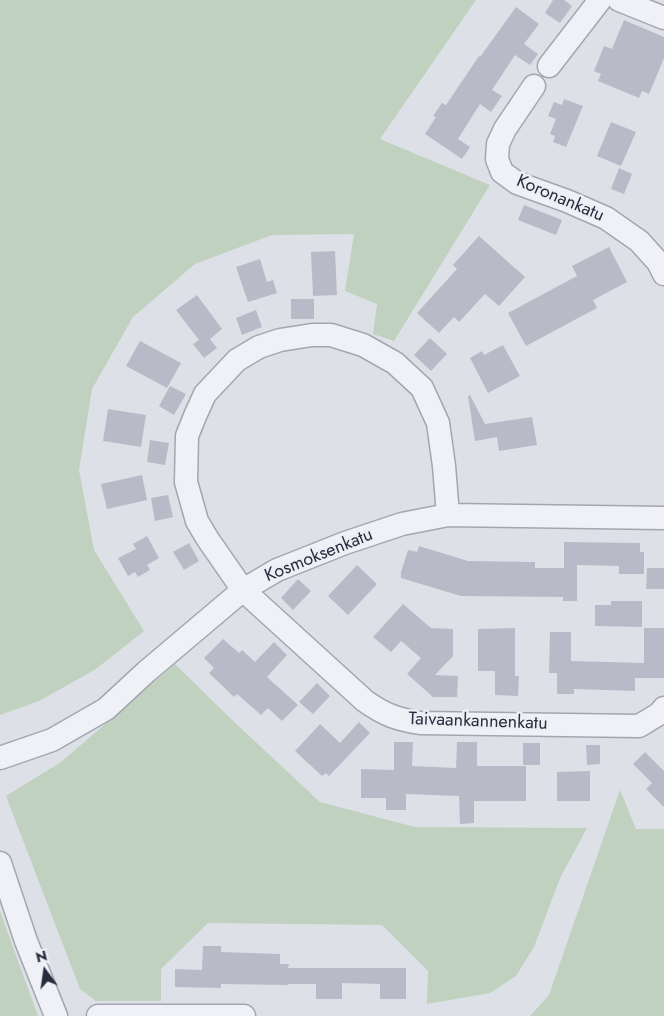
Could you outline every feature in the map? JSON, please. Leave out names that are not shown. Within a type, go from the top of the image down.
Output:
[{"type":"street","points":[[549,66],[600,0]]},
{"type":"street","points":[[619,0],[664,18]]},
{"type":"street","name":"Koronankatu","points":[[534,86],[498,144],[497,159],[502,172],[517,182],[606,218],[639,241],[658,262],[664,274]]},
{"type":"street","name":"Taivaankannenkatu","points":[[448,515],[438,423],[422,388],[395,363],[363,345],[331,335],[312,335],[280,340],[259,347],[237,360],[205,394],[187,436],[186,482],[197,521],[243,590],[365,701],[383,713],[403,720],[420,722],[639,726],[659,714],[664,708]]},
{"type":"street","name":"Kosmoksenkatu","points":[[0,758],[52,740],[106,709],[146,672],[243,590],[277,570],[345,543],[402,524],[448,515],[664,518]]},
{"type":"street","points":[[0,863],[26,941],[56,1016]]},
{"type":"street","points":[[98,1016],[244,1016]]},
{"type":"green space","points":[[0,0],[476,0],[380,139],[490,185],[394,341],[373,334],[377,304],[345,291],[354,234],[272,235],[195,264],[133,317],[92,389],[79,470],[94,550],[144,631],[96,669],[39,701],[0,715]]},
{"type":"green space","points":[[175,664],[320,802],[415,827],[587,828],[560,878],[534,947],[516,976],[490,993],[427,1004],[428,971],[382,925],[208,923],[161,969],[161,1001],[96,1001],[80,989],[6,796],[61,762]]},
{"type":"green space","points":[[620,790],[636,829],[664,829],[664,1016],[530,1016],[549,995]]},
{"type":"green space","points":[[0,911],[38,1016],[0,1016]]},
{"type":"building","points":[[553,0],[564,0],[572,6],[560,23],[545,13]]},
{"type":"building","points":[[516,7],[539,24],[524,44],[538,54],[530,65],[515,55],[492,90],[502,96],[491,112],[480,104],[458,139],[470,147],[462,159],[425,134],[436,117],[433,116],[442,103],[446,105],[479,56]]},
{"type":"building","points":[[624,20],[664,37],[664,58],[649,94],[642,91],[639,98],[598,81],[601,74],[594,71],[604,46],[612,49]]},
{"type":"building","points":[[564,99],[583,106],[566,147],[553,142],[555,136],[550,134],[556,119],[548,116],[554,102],[562,105]]},
{"type":"building","points":[[611,122],[636,132],[621,166],[597,156]]},
{"type":"building","points":[[619,168],[632,174],[624,194],[611,189]]},
{"type":"building","points":[[524,205],[562,220],[556,235],[518,220]]},
{"type":"building","points":[[479,236],[525,277],[499,306],[485,294],[459,322],[454,317],[439,333],[417,313],[457,269],[453,265]]},
{"type":"building","points":[[609,247],[627,282],[593,300],[597,308],[526,346],[508,313],[577,276],[572,266]]},
{"type":"building","points":[[335,251],[337,295],[313,296],[311,252]]},
{"type":"building","points":[[260,259],[267,282],[273,280],[277,293],[248,302],[236,267]]},
{"type":"building","points":[[197,295],[222,329],[210,339],[217,348],[204,358],[193,344],[199,340],[176,310]]},
{"type":"building","points":[[291,299],[314,299],[314,319],[291,319]]},
{"type":"building","points":[[256,310],[262,327],[242,335],[236,318]]},
{"type":"building","points":[[430,338],[447,354],[431,371],[414,355]]},
{"type":"building","points":[[140,341],[181,363],[167,388],[126,366]]},
{"type":"building","points":[[503,345],[520,376],[488,393],[470,358],[482,351],[484,355]]},
{"type":"building","points":[[170,386],[186,394],[174,415],[159,406]]},
{"type":"building","points":[[470,395],[485,424],[532,417],[537,445],[499,451],[497,437],[475,441],[468,396]]},
{"type":"building","points":[[108,409],[146,415],[141,447],[103,441]]},
{"type":"building","points":[[150,440],[169,443],[165,465],[147,462]]},
{"type":"building","points":[[142,475],[147,500],[107,509],[101,484]]},
{"type":"building","points":[[168,495],[173,517],[155,521],[151,498]]},
{"type":"building","points":[[147,536],[159,558],[147,565],[150,570],[138,577],[135,572],[128,576],[118,558],[136,549],[133,544]]},
{"type":"building","points":[[564,542],[640,543],[640,552],[644,552],[644,574],[619,574],[619,566],[577,565],[577,601],[563,601],[563,597],[461,596],[401,578],[408,550],[417,552],[419,546],[468,561],[535,562],[535,568],[564,568]]},
{"type":"building","points":[[189,543],[199,561],[184,570],[173,552]]},
{"type":"building","points":[[357,565],[377,584],[348,615],[328,596]]},
{"type":"building","points":[[647,568],[664,568],[664,589],[646,589]]},
{"type":"building","points":[[298,579],[311,591],[293,610],[281,598]]},
{"type":"building","points":[[611,601],[642,601],[642,627],[595,626],[595,605],[611,605]]},
{"type":"building","points":[[403,604],[431,628],[453,629],[453,656],[435,675],[458,676],[457,697],[433,697],[407,674],[421,658],[401,641],[391,652],[373,637]]},
{"type":"building","points":[[515,628],[515,676],[519,676],[518,696],[495,695],[495,671],[478,671],[478,629]]},
{"type":"building","points":[[644,628],[664,628],[664,678],[635,678],[635,691],[574,689],[574,694],[557,694],[557,673],[549,673],[550,632],[571,632],[571,661],[644,663]]},
{"type":"building","points":[[223,639],[239,653],[242,650],[255,662],[274,642],[287,655],[267,677],[298,705],[282,721],[268,708],[261,715],[237,694],[234,697],[209,673],[214,668],[204,658]]},
{"type":"building","points":[[317,683],[330,696],[313,714],[299,702]]},
{"type":"building","points":[[359,722],[370,733],[329,776],[326,773],[322,776],[295,751],[320,724],[340,743]]},
{"type":"building","points":[[394,742],[413,742],[412,766],[456,768],[457,742],[477,742],[477,766],[526,766],[526,801],[474,801],[474,823],[460,824],[459,796],[406,794],[406,810],[386,810],[386,798],[361,798],[361,769],[394,770]]},
{"type":"building","points":[[523,743],[540,743],[540,765],[523,765]]},
{"type":"building","points":[[586,745],[600,745],[600,764],[587,765]]},
{"type":"building","points":[[645,752],[664,771],[664,807],[646,789],[652,783],[633,764]]},
{"type":"building","points":[[590,771],[590,801],[557,801],[557,772]]},
{"type":"building","points":[[203,946],[221,946],[221,952],[280,954],[280,964],[289,964],[288,968],[406,968],[406,999],[380,999],[380,984],[342,983],[342,999],[316,999],[316,984],[221,984],[221,988],[175,987],[175,969],[202,970]]}]
